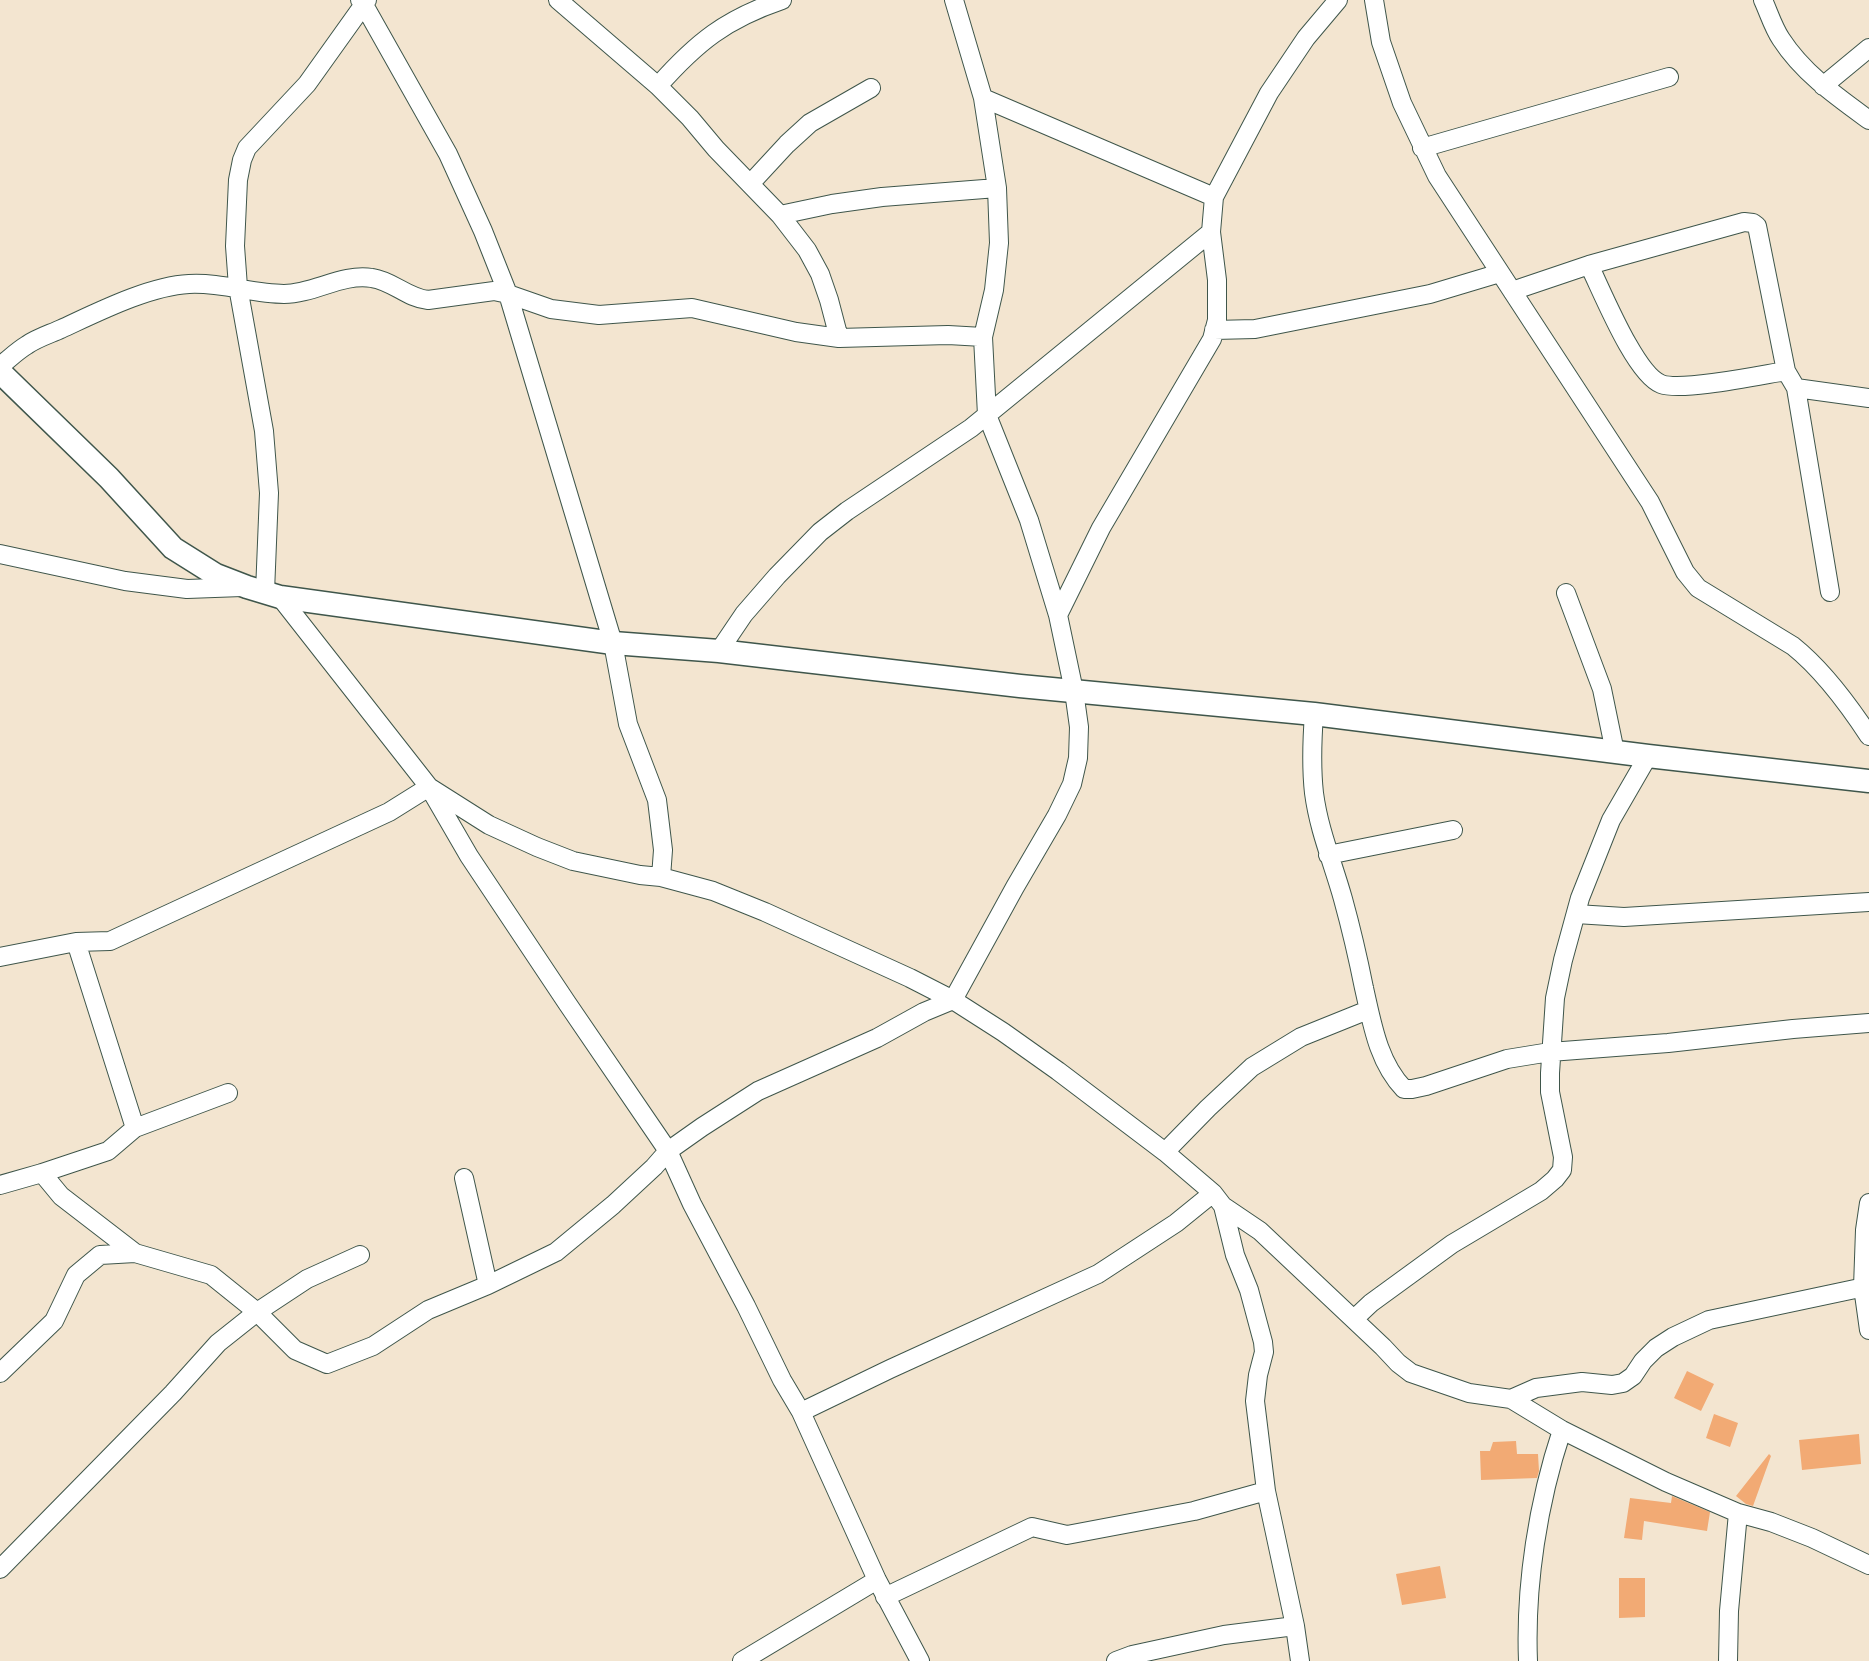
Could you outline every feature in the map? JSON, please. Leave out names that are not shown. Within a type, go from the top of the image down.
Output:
[{"type":"street","points":[[558,0],[658,86],[780,215],[808,250],[820,274],[839,338]]},
{"type":"street","points":[[658,86],[679,62],[703,41],[727,24],[744,14],[782,0]]},
{"type":"street","points":[[0,1373],[54,1322],[76,1275],[100,1255],[135,1253],[211,1275],[257,1312],[295,1350],[327,1364],[373,1346],[428,1310],[488,1285],[556,1252],[613,1205],[654,1167],[668,1151],[702,1126],[758,1091],[877,1038],[924,1012],[953,1000],[1057,815],[1072,784],[1078,758],[1079,735],[1074,691],[1058,615],[1028,520],[987,415],[984,337],[994,290],[999,243],[997,188],[983,98],[954,0]]},
{"type":"street","points":[[1058,615],[1101,528],[1212,339],[1217,320],[1217,280],[1211,232],[1214,197],[1269,93],[1306,38],[1338,0]]},
{"type":"street","points":[[1374,0],[1381,42],[1402,103],[1437,176],[1650,502],[1685,572],[1698,588],[1793,646],[1807,657],[1856,716],[1869,736]]},
{"type":"street","points":[[1763,0],[1779,37],[1793,57],[1823,86],[1869,120]]},
{"type":"street","points":[[264,592],[269,493],[264,431],[238,288],[236,236],[238,180],[242,160],[247,148],[308,84],[364,2],[448,154],[483,231],[508,294],[613,644],[628,724],[657,800],[663,850],[661,877]]},
{"type":"street","points":[[1823,86],[1869,48]]},
{"type":"street","points":[[1422,148],[1669,78]]},
{"type":"street","points":[[750,184],[787,144],[810,123],[870,88]]},
{"type":"street","points":[[983,98],[1214,197]]},
{"type":"street","points":[[780,215],[832,204],[882,197],[997,188]]},
{"type":"street","points":[[1512,291],[1589,265],[1744,222],[1753,223],[1757,226],[1786,371],[1796,388],[1830,592]]},
{"type":"street","points":[[719,651],[744,614],[777,576],[820,532],[847,511],[971,428],[1211,232]]},
{"type":"street","points":[[1589,265],[1631,350],[1656,382],[1663,385],[1696,384],[1786,371]]},
{"type":"street","points":[[1214,330],[1255,329],[1420,296],[1500,273]]},
{"type":"street","points":[[0,366],[28,344],[88,317],[151,292],[189,284],[284,294],[303,292],[341,281],[371,277],[384,281],[419,299],[452,298],[494,292],[508,294],[551,308],[599,315],[640,313],[672,308],[692,308],[796,332],[839,338],[948,334],[984,337]]},
{"type":"street","points":[[0,372],[109,478],[173,548],[216,575],[264,592],[430,787],[474,864],[668,1151],[692,1204],[746,1306],[782,1380],[801,1412],[885,1597],[920,1661]]},
{"type":"street","points":[[1796,388],[1869,398]]},
{"type":"street","points":[[0,554],[125,581],[187,589],[264,592],[613,644],[719,651],[1020,686],[1314,714],[1614,752],[1869,781]]},
{"type":"street","points":[[1566,593],[1602,688],[1614,752]]},
{"type":"street","points":[[1314,714],[1311,759],[1314,794],[1328,855],[1343,899],[1375,1035],[1386,1064],[1393,1077],[1404,1089],[1426,1086],[1507,1059],[1550,1052],[1668,1043],[1793,1029],[1869,1023]]},
{"type":"street","points":[[1354,1319],[1371,1303],[1452,1244],[1541,1191],[1562,1170],[1562,1157],[1550,1092],[1550,1052],[1555,998],[1580,898],[1612,820],[1648,756]]},
{"type":"street","points":[[430,787],[489,825],[537,847],[573,861],[640,875],[661,877],[713,891],[765,912],[910,978],[953,1000],[1003,1032],[1074,1082],[1166,1152],[1218,1199],[1260,1231],[1398,1363],[1411,1373],[1469,1393],[1511,1399],[1562,1430],[1666,1482],[1738,1513],[1771,1522],[1812,1538],[1869,1566]]},
{"type":"street","points":[[0,957],[76,942],[110,941],[388,812],[430,787]]},
{"type":"street","points":[[1328,855],[1453,830]]},
{"type":"street","points":[[1576,914],[1624,917],[1869,902]]},
{"type":"street","points":[[76,942],[135,1128]]},
{"type":"street","points":[[1166,1152],[1208,1108],[1252,1067],[1301,1037],[1368,1010]]},
{"type":"street","points":[[0,1185],[108,1151],[135,1128],[228,1093]]},
{"type":"street","points":[[42,1173],[61,1196],[135,1253]]},
{"type":"street","points":[[464,1178],[488,1285]]},
{"type":"street","points":[[801,1412],[1098,1274],[1176,1223],[1218,1199]]},
{"type":"street","points":[[1218,1199],[1235,1254],[1249,1290],[1263,1342],[1264,1352],[1258,1375],[1255,1401],[1266,1491],[1295,1626],[1300,1661]]},
{"type":"street","points":[[1869,1203],[1865,1230],[1869,1330]]},
{"type":"street","points":[[0,1569],[173,1393],[218,1344],[257,1312],[307,1279],[360,1255]]},
{"type":"street","points":[[1511,1399],[1536,1388],[1582,1382],[1612,1385],[1623,1383],[1633,1376],[1643,1361],[1656,1348],[1673,1337],[1709,1320],[1866,1287]]},
{"type":"street","points":[[1528,1661],[1529,1590],[1536,1542],[1554,1454],[1562,1430]]},
{"type":"street","points":[[885,1597],[1032,1527],[1067,1535],[1194,1511],[1266,1491]]},
{"type":"street","points":[[1728,1661],[1729,1611],[1738,1513]]},
{"type":"street","points":[[742,1661],[877,1580]]},
{"type":"street","points":[[1116,1661],[1132,1655],[1224,1635],[1295,1626]]},
{"type":"building","points":[[1687,1371],[1714,1384],[1701,1411],[1674,1398]]},
{"type":"building","points":[[1714,1414],[1738,1423],[1730,1447],[1706,1438]]},
{"type":"building","points":[[1859,1434],[1861,1464],[1802,1470],[1799,1440]]},
{"type":"building","points":[[1516,1441],[1517,1454],[1538,1454],[1539,1471],[1537,1478],[1481,1480],[1480,1451],[1490,1451],[1493,1442]]},
{"type":"building","points":[[1769,1454],[1771,1456],[1753,1506],[1746,1504],[1736,1496]]},
{"type":"building","points":[[1672,1496],[1710,1512],[1707,1531],[1644,1521],[1642,1540],[1624,1538],[1630,1498],[1671,1503]]},
{"type":"building","points":[[1440,1566],[1446,1598],[1402,1605],[1396,1574]]},
{"type":"building","points":[[1619,1578],[1645,1578],[1645,1617],[1619,1618]]}]
